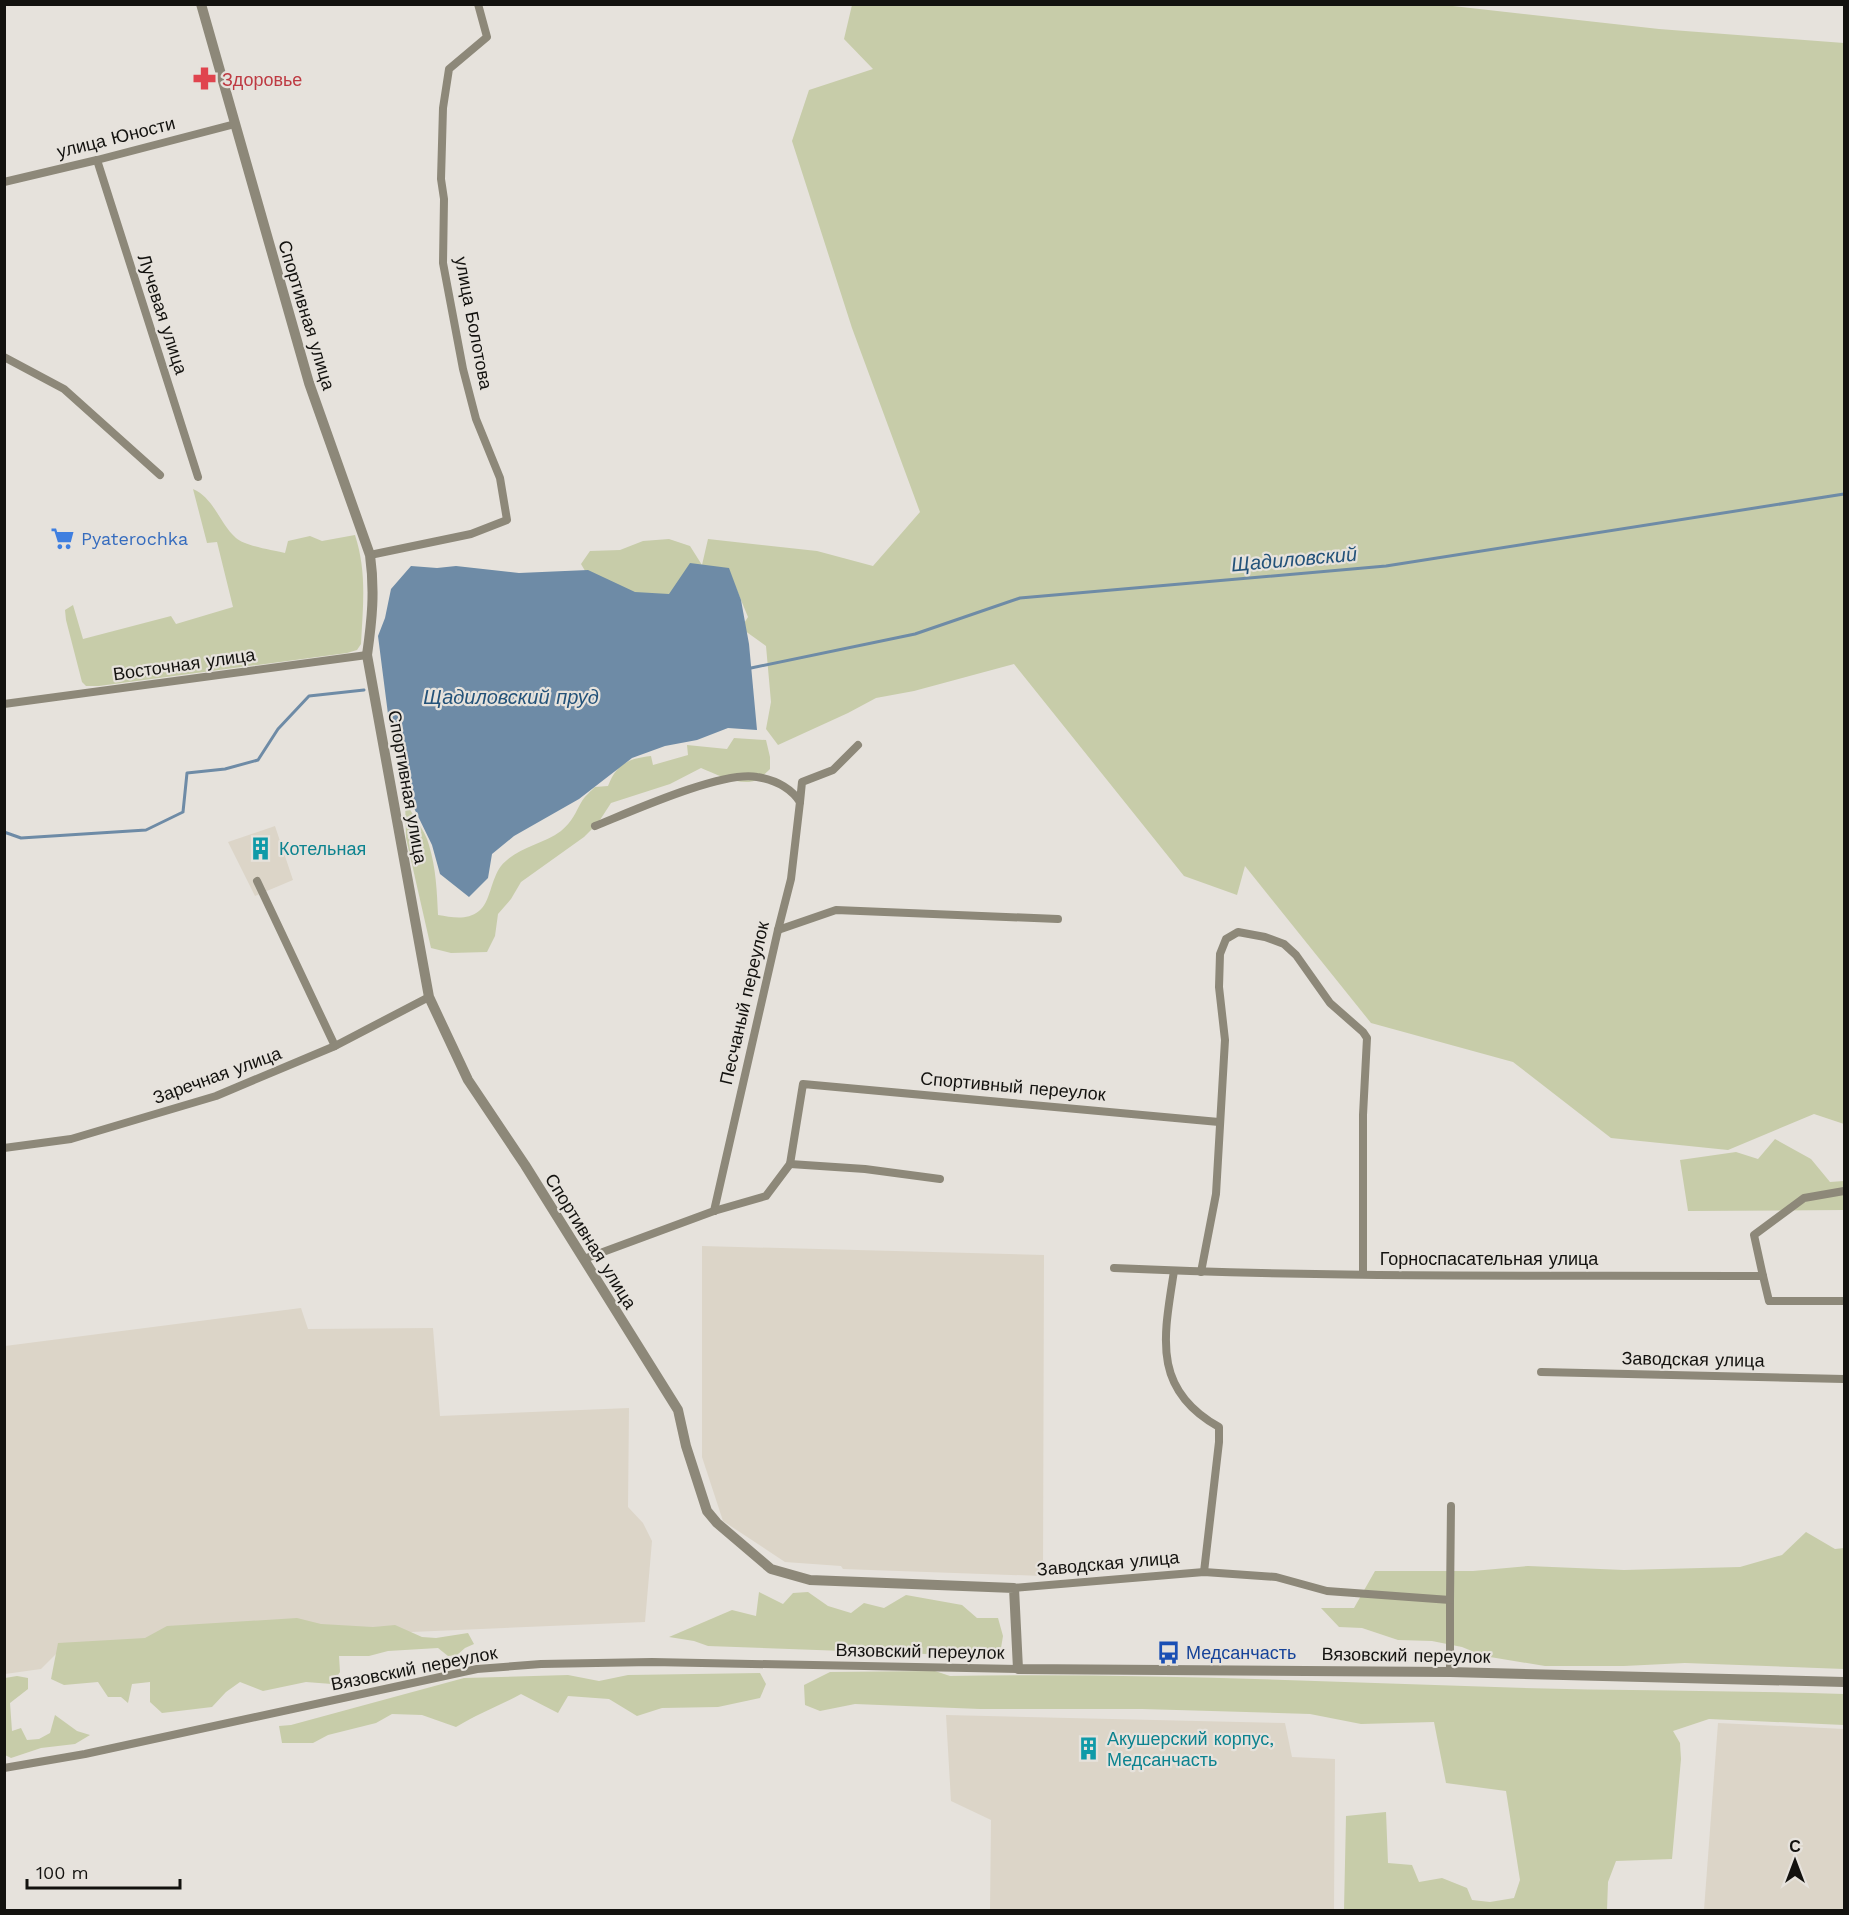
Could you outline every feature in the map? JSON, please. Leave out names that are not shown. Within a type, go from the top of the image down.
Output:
[{"type":"street","name":"Спортивная улица","points":[[201,4],[309,383],[370,555],[374,593],[367,655],[429,997],[468,1080],[678,1410],[686,1446],[707,1511],[717,1523],[771,1569],[810,1580],[1014,1587]]},
{"type":"street","name":"улица Болотова","points":[[370,555],[471,534],[507,520],[500,478],[476,419],[468,389],[443,263],[444,199],[441,179],[443,108],[449,69],[487,37],[478,4]]},
{"type":"street","name":"улица Юности","points":[[4,182],[235,124]]},
{"type":"street","name":"Лучевая улица","points":[[97,160],[198,477]]},
{"type":"street","points":[[4,357],[64,389],[160,475]]},
{"type":"street","name":"Восточная улица","points":[[4,704],[367,655]]},
{"type":"street","name":"Песчаный переулок","points":[[714,1211],[791,879],[802,782],[833,770],[858,745]]},
{"type":"street","points":[[595,826],[727,778],[756,776],[785,786],[800,802]]},
{"type":"street","points":[[257,881],[335,1046]]},
{"type":"street","points":[[778,930],[836,910],[1058,919]]},
{"type":"street","points":[[1201,1272],[1216,1194],[1225,1040],[1219,987],[1220,954],[1226,939],[1238,932],[1265,937],[1284,944],[1296,955],[1330,1003],[1367,1038],[1363,1115],[1363,1274]]},
{"type":"street","name":"Заречная улица","points":[[4,1148],[71,1139],[216,1096],[335,1046],[429,997]]},
{"type":"street","name":"Спортивный переулок","points":[[790,1164],[803,1084],[1219,1122]]},
{"type":"street","points":[[584,1259],[714,1211],[766,1196],[790,1164],[865,1169],[940,1179]]},
{"type":"street","points":[[1845,1191],[1804,1198],[1754,1235],[1769,1301],[1845,1300]]},
{"type":"street","name":"Горноспасательная улица","points":[[1114,1268],[1201,1272],[1363,1274],[1763,1276]]},
{"type":"street","name":"Заводская улица","points":[[1174,1271],[1166,1322],[1165,1347],[1171,1375],[1183,1399],[1200,1417],[1218,1427],[1219,1442],[1204,1572]]},
{"type":"street","name":"Заводская улица","points":[[1541,1372],[1845,1378]]},
{"type":"street","points":[[1450,1672],[1451,1506]]},
{"type":"street","name":"Заводская улица","points":[[1014,1587],[1204,1572],[1275,1577],[1327,1591],[1450,1600]]},
{"type":"street","points":[[1014,1587],[1018,1669]]},
{"type":"street","name":"Вязовский переулок","points":[[4,1768],[96,1752],[477,1669],[541,1664],[652,1662],[1018,1669],[1450,1672],[1845,1682]]},
{"type":"shaded area","points":[[275,826],[293,880],[255,896],[228,842]]},
{"type":"shaded area","points":[[702,1246],[1044,1255],[1043,1576],[843,1569],[841,1566],[785,1562],[723,1521],[702,1457]]},
{"type":"shaded area","points":[[301,1308],[308,1329],[433,1328],[440,1416],[629,1408],[628,1507],[643,1523],[652,1541],[645,1622],[60,1650],[41,1669],[5,1674],[5,1346]]},
{"type":"shaded area","points":[[946,1715],[1285,1723],[1292,1757],[1335,1759],[1334,1910],[990,1910],[991,1820],[951,1801]]},
{"type":"shaded area","points":[[1718,1723],[1844,1729],[1844,1910],[1704,1910]]},
{"type":"green space","points":[[1435,4],[1659,29],[1844,43],[1844,1124],[1814,1114],[1728,1150],[1611,1138],[1513,1062],[1371,1023],[1245,866],[1237,895],[1184,876],[1014,664],[914,691],[876,698],[778,745],[766,729],[771,702],[766,646],[741,628],[748,617],[736,588],[687,598],[597,591],[581,564],[590,551],[620,550],[643,541],[669,539],[690,546],[702,565],[708,539],[817,551],[873,566],[920,512],[852,328],[792,141],[809,90],[873,69],[844,39],[852,5]]},
{"type":"green space","points":[[193,489],[206,498],[236,538],[252,545],[285,553],[288,541],[310,536],[322,541],[355,535],[361,562],[363,589],[361,644],[357,650],[86,686],[82,682],[66,620],[65,610],[73,605],[83,639],[171,616],[176,624],[233,607],[217,542],[207,543]]},
{"type":"green space","points":[[734,738],[766,740],[770,769],[755,780],[743,782],[725,778],[701,768],[670,784],[611,803],[598,823],[584,837],[521,882],[511,899],[498,914],[495,936],[487,952],[451,953],[431,948],[406,838],[405,799],[429,845],[435,871],[438,915],[464,917],[474,914],[483,907],[498,871],[507,860],[514,854],[561,831],[571,820],[586,795],[595,787],[608,786],[619,767],[630,761],[651,756],[653,765],[688,755],[687,745],[727,749]]},
{"type":"green space","points":[[1775,1139],[1811,1159],[1830,1182],[1844,1181],[1844,1210],[1688,1211],[1680,1160],[1736,1152],[1758,1159]]},
{"type":"green space","points":[[1806,1532],[1835,1549],[1844,1548],[1844,1669],[1685,1663],[1545,1666],[1484,1656],[1462,1647],[1432,1641],[1398,1640],[1362,1628],[1339,1627],[1321,1608],[1354,1608],[1375,1571],[1473,1571],[1528,1566],[1624,1570],[1740,1567],[1782,1555]]},
{"type":"green space","points":[[759,1592],[783,1604],[793,1593],[808,1592],[828,1606],[851,1613],[864,1603],[884,1608],[906,1595],[962,1605],[977,1618],[998,1618],[1003,1636],[1000,1654],[981,1656],[708,1646],[669,1637],[732,1610],[756,1616]]},
{"type":"green space","points":[[297,1618],[321,1624],[373,1627],[395,1625],[422,1637],[436,1638],[468,1633],[474,1644],[457,1655],[448,1656],[438,1648],[388,1651],[369,1656],[339,1656],[340,1672],[332,1684],[306,1682],[263,1691],[240,1682],[226,1692],[212,1707],[162,1713],[150,1702],[150,1682],[132,1684],[128,1703],[121,1697],[108,1697],[98,1682],[64,1685],[51,1679],[58,1643],[145,1638],[167,1626]]},
{"type":"green space","points":[[935,1671],[950,1676],[1154,1677],[1844,1694],[1844,1725],[1709,1719],[1673,1731],[1680,1743],[1681,1759],[1672,1859],[1616,1861],[1608,1882],[1607,1910],[1344,1910],[1346,1816],[1386,1812],[1388,1863],[1412,1865],[1419,1882],[1442,1878],[1467,1888],[1472,1900],[1490,1902],[1514,1898],[1520,1880],[1506,1791],[1446,1783],[1434,1722],[1361,1724],[1310,1714],[1142,1709],[980,1709],[855,1704],[820,1711],[805,1705],[804,1685],[830,1672]]},
{"type":"green space","points":[[760,1673],[766,1684],[760,1698],[718,1707],[662,1708],[637,1716],[609,1699],[568,1696],[558,1713],[521,1694],[456,1727],[422,1715],[392,1714],[376,1723],[328,1735],[313,1743],[282,1743],[279,1726],[291,1725],[464,1678],[568,1675],[599,1681],[628,1675]]},
{"type":"green space","points":[[17,1676],[28,1678],[28,1689],[10,1703],[12,1731],[21,1728],[27,1740],[39,1739],[50,1733],[55,1715],[77,1731],[90,1735],[75,1744],[41,1748],[11,1758],[5,1755],[5,1678]]},
{"type":"water","name":"Щадиловский пруд","points":[[690,563],[729,568],[741,600],[749,644],[757,730],[728,728],[697,740],[665,746],[632,758],[579,799],[514,836],[492,854],[488,878],[469,897],[440,874],[432,845],[414,808],[389,722],[378,636],[385,618],[391,589],[411,566],[437,568],[456,566],[519,573],[588,570],[635,592],[669,594]]},
{"type":"waterway","name":"Щадиловский","points":[[751,668],[915,634],[1020,598],[1386,566],[1844,494]]},
{"type":"waterway","name":"Щадиловский","points":[[4,832],[21,838],[146,830],[183,812],[187,773],[225,769],[258,760],[278,729],[309,696],[364,690]]},
{"type":"place","name":"Здоровье","points":[[204,79]]},
{"type":"place","name":"Pyaterochka","points":[[63,538]]},
{"type":"place","name":"Котельная","points":[[261,848]]},
{"type":"place","name":"Медсанчасть","points":[[1168,1652]]},
{"type":"place","name":"Акушерский корпус, Медсанчасть","points":[[1089,1748]]}]
